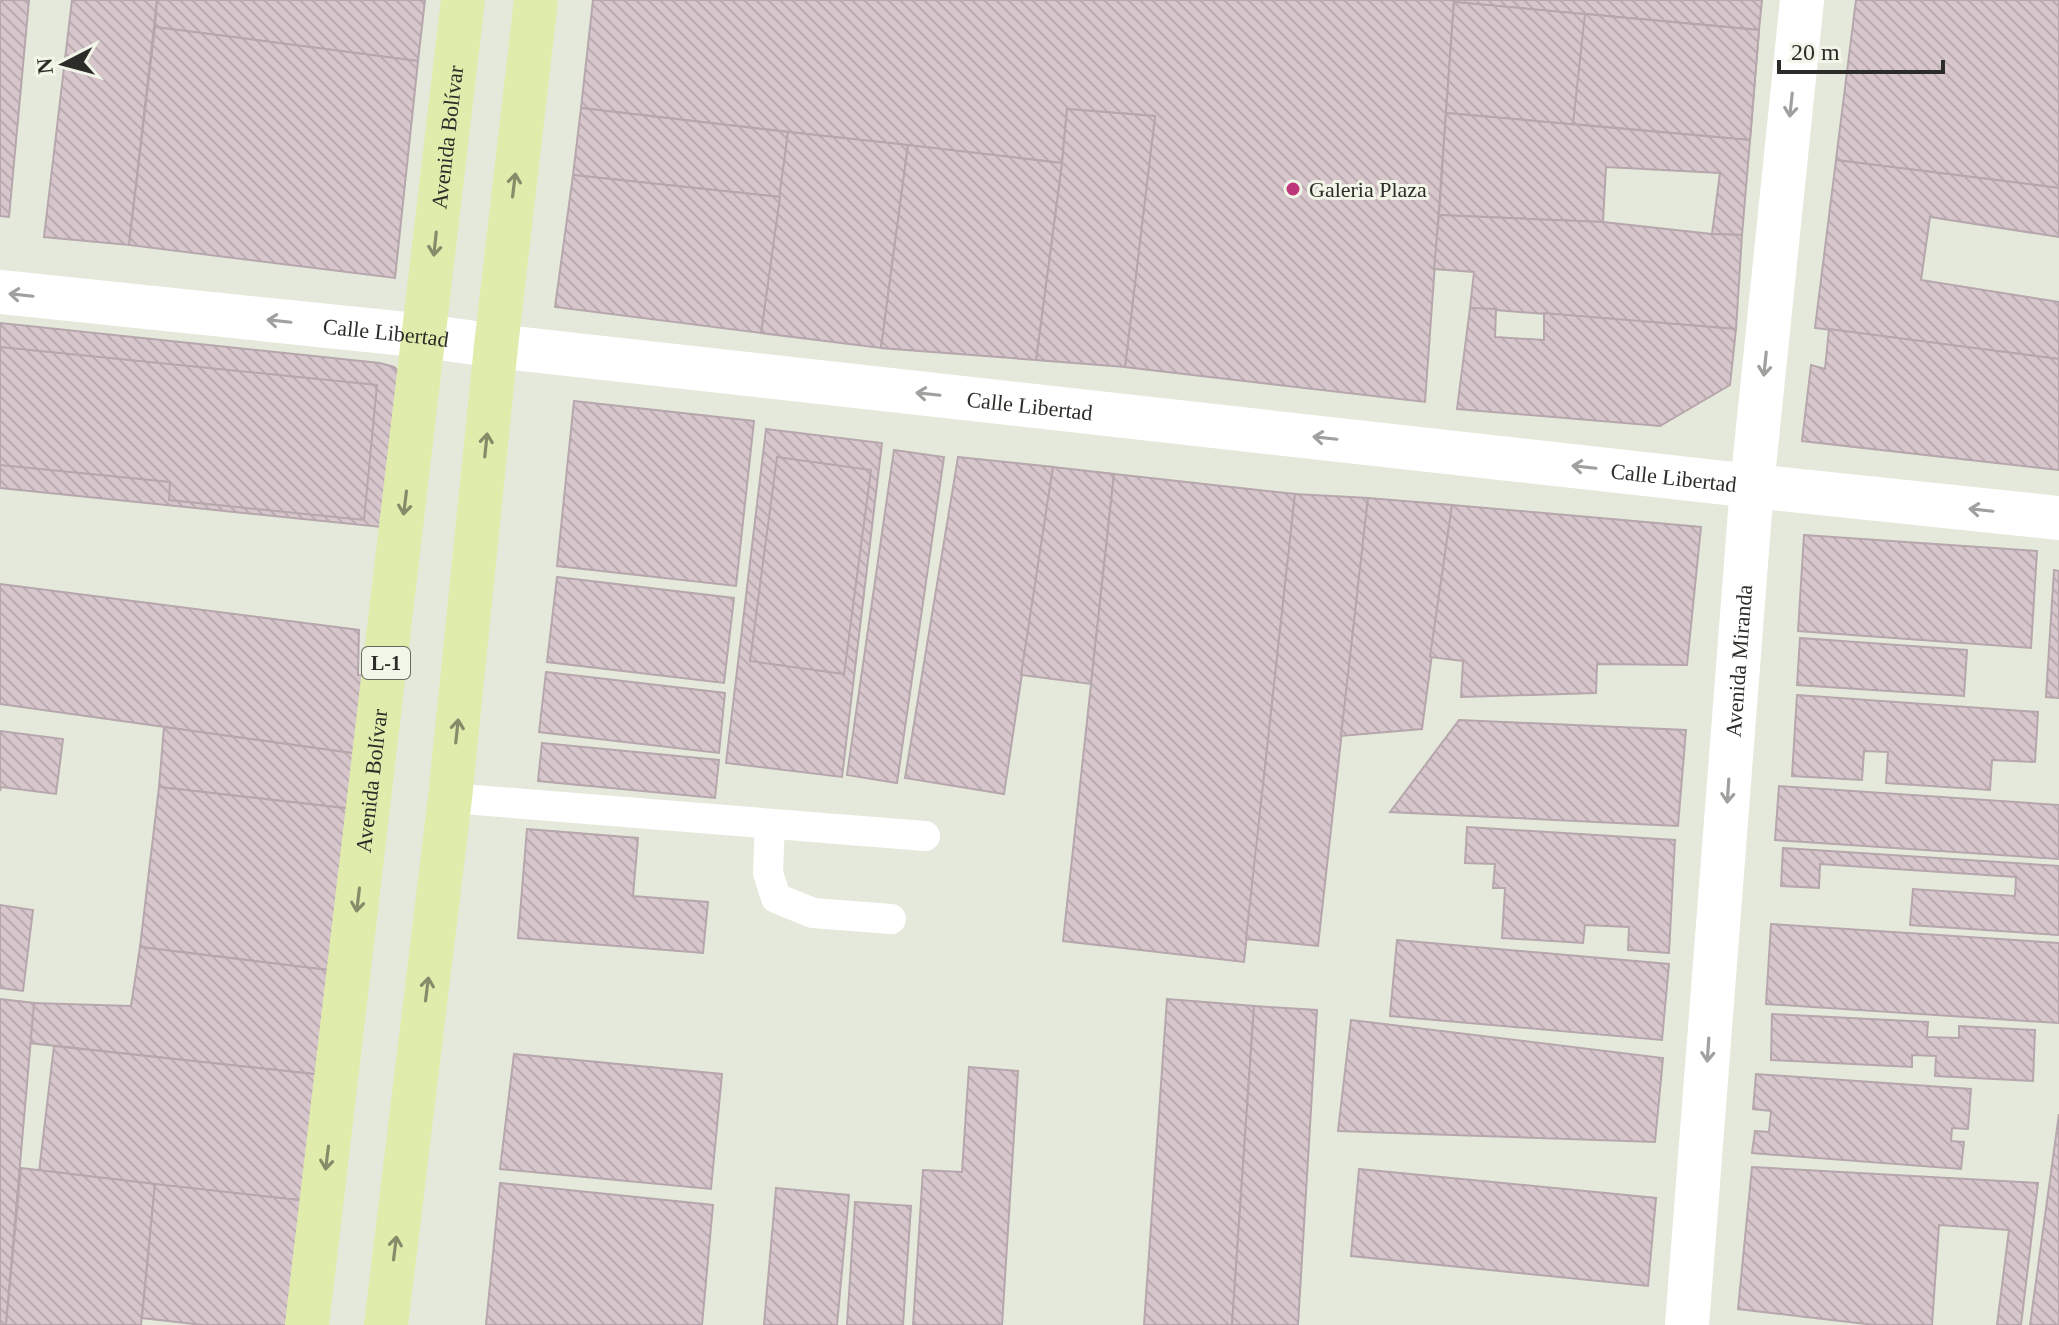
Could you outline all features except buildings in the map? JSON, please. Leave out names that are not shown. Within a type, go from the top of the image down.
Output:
[{"type":"main road","name":"Avenida Bolívar","points":[[307,1325],[463,0]]},
{"type":"main road","points":[[386,1325],[450,798],[496,346],[536,0]]},
{"type":"street","name":"Avenida Miranda","points":[[1687,1325],[1752,486],[1802,0]]},
{"type":"street","name":"Calle Libertad","points":[[0,292],[425,336],[2059,518]]},
{"type":"lane","points":[[450,798],[925,836]]},
{"type":"lane","points":[[770,824],[768,873],[776,898],[813,913],[891,919]]},
{"type":"place","name":"Galeria Plaza","points":[[1293,189]]}]
